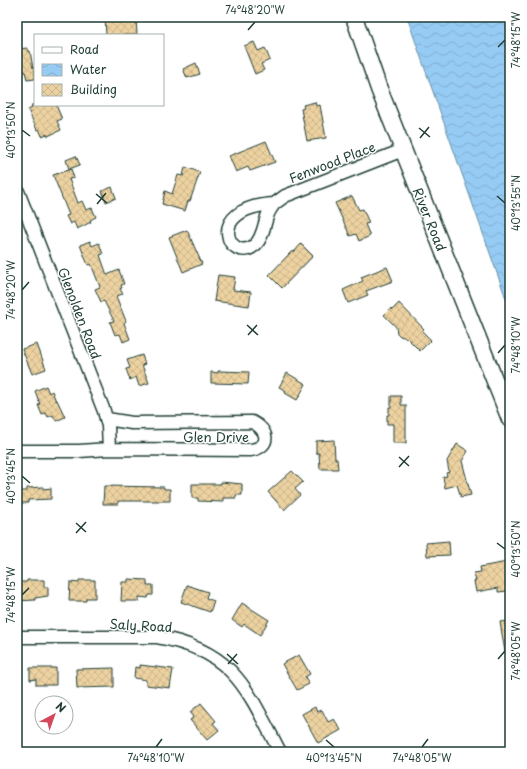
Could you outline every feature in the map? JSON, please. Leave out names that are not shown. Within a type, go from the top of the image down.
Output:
[{"type":"main road","name":"River Road","points":[[354,17],[379,89],[510,419]]},
{"type":"street","name":"Fenwood Place","points":[[274,204],[285,196],[403,150]]},
{"type":"street","name":"Glenolden Road","points":[[17,189],[107,419],[109,449]]},
{"type":"street","name":"Glen Drive","points":[[17,452],[109,449],[251,450],[258,449],[263,444],[265,435],[264,431],[257,425],[252,422],[245,421],[132,423],[107,419]]},
{"type":"street","name":"Saly Road","points":[[17,637],[158,637],[176,640],[193,646],[210,654],[238,678],[249,693],[280,752]]},
{"type":"water","points":[[407,17],[510,17],[510,310],[419,52]]},
{"type":"building","points":[[105,18],[136,18],[137,34],[106,34]]},
{"type":"building","points":[[254,42],[258,51],[265,48],[270,60],[261,64],[264,70],[255,74],[244,46]]},
{"type":"building","points":[[28,48],[28,51],[30,51],[34,68],[34,79],[27,80],[25,71],[18,72],[17,49]]},
{"type":"building","points":[[196,63],[200,74],[187,78],[183,69]]},
{"type":"building","points":[[315,102],[316,106],[320,105],[326,138],[307,141],[301,109],[304,108],[303,105]]},
{"type":"building","points":[[31,105],[56,106],[62,119],[57,121],[61,130],[48,136],[47,134],[42,136],[39,129],[37,130],[28,110],[32,108]]},
{"type":"building","points":[[266,141],[275,162],[250,171],[248,167],[236,172],[229,156]]},
{"type":"building","points":[[76,156],[80,165],[69,169],[66,160]]},
{"type":"building","points":[[185,167],[200,172],[185,211],[162,204],[165,191],[172,194],[178,175],[183,176]]},
{"type":"building","points":[[71,169],[74,178],[69,179],[78,203],[82,201],[86,210],[92,208],[96,217],[90,220],[91,222],[77,229],[74,222],[70,224],[66,216],[69,215],[53,175]]},
{"type":"building","points":[[112,187],[116,198],[106,202],[102,191]]},
{"type":"building","points":[[352,196],[359,210],[363,209],[369,223],[365,224],[370,236],[359,241],[356,234],[350,236],[335,203]]},
{"type":"building","points":[[187,230],[202,264],[183,272],[169,237]]},
{"type":"building","points":[[90,241],[92,246],[99,243],[103,254],[100,255],[107,275],[119,270],[124,284],[121,285],[122,288],[120,289],[123,294],[116,296],[126,321],[124,323],[130,339],[123,342],[120,334],[115,335],[110,322],[114,321],[104,301],[101,302],[95,289],[100,287],[91,264],[88,265],[80,245]]},
{"type":"building","points":[[301,244],[313,256],[282,288],[269,275],[292,251],[294,252]]},
{"type":"building","points":[[387,267],[393,281],[366,291],[368,295],[348,303],[343,290],[363,281],[361,277]]},
{"type":"building","points":[[218,275],[235,277],[233,290],[251,292],[249,306],[214,301]]},
{"type":"building","points":[[399,303],[424,329],[422,331],[431,340],[420,351],[407,338],[400,336],[397,333],[396,327],[384,315]]},
{"type":"building","points":[[37,344],[46,369],[32,374],[22,349]]},
{"type":"building","points":[[142,355],[145,364],[142,365],[149,383],[139,386],[136,377],[130,380],[126,369],[130,368],[127,360]]},
{"type":"building","points":[[218,371],[249,372],[248,384],[211,383],[211,372],[218,373]]},
{"type":"building","points":[[287,373],[306,384],[297,400],[285,393],[286,391],[279,387]]},
{"type":"building","points":[[46,386],[49,393],[52,391],[65,417],[56,421],[53,415],[48,417],[46,413],[42,415],[38,405],[40,404],[35,391]]},
{"type":"building","points":[[391,396],[401,396],[401,405],[406,405],[406,443],[393,443],[393,424],[387,424],[387,415],[389,415],[389,407],[391,407]]},
{"type":"building","points":[[334,440],[335,459],[337,459],[338,469],[320,469],[319,453],[316,453],[316,441]]},
{"type":"building","points":[[457,444],[468,451],[462,461],[471,495],[461,497],[457,485],[445,488],[443,477],[447,476],[446,473],[449,472],[447,461]]},
{"type":"building","points":[[292,471],[303,482],[295,489],[300,495],[284,510],[268,492]]},
{"type":"building","points":[[221,482],[242,484],[242,495],[236,495],[236,498],[223,498],[223,502],[198,501],[198,498],[192,498],[192,484],[221,484]]},
{"type":"building","points":[[104,486],[164,487],[164,489],[170,489],[170,501],[118,501],[118,504],[103,504]]},
{"type":"building","points":[[43,487],[43,489],[51,488],[51,499],[28,500],[28,503],[17,503],[17,491],[27,491],[27,488]]},
{"type":"building","points":[[449,541],[450,555],[427,556],[426,543]]},
{"type":"building","points":[[507,562],[510,576],[506,577],[508,591],[498,592],[498,588],[476,592],[474,573],[481,572],[480,567]]},
{"type":"building","points":[[128,579],[147,580],[147,585],[153,585],[153,595],[149,595],[148,598],[139,597],[139,601],[121,601],[122,582],[128,582]]},
{"type":"building","points":[[27,580],[44,580],[44,587],[48,587],[48,596],[35,598],[35,600],[17,601],[17,582],[27,582]]},
{"type":"building","points":[[79,580],[95,580],[95,598],[86,598],[86,601],[69,601],[70,582],[79,583]]},
{"type":"building","points":[[187,585],[208,592],[206,598],[214,601],[210,612],[181,602]]},
{"type":"building","points":[[242,603],[269,620],[260,635],[244,624],[242,627],[232,620]]},
{"type":"building","points":[[510,621],[510,651],[505,652],[500,622]]},
{"type":"building","points":[[299,655],[310,674],[305,677],[309,684],[297,690],[282,664]]},
{"type":"building","points":[[140,665],[173,669],[170,688],[146,685],[146,680],[134,678],[135,667],[140,668]]},
{"type":"building","points":[[30,668],[56,668],[56,685],[36,685],[36,679],[30,680]]},
{"type":"building","points":[[114,668],[114,687],[77,688],[76,669]]},
{"type":"building","points":[[201,703],[216,721],[213,723],[219,730],[207,740],[190,720],[194,717],[190,712]]},
{"type":"building","points":[[315,707],[317,712],[322,710],[328,722],[334,719],[341,730],[318,743],[302,714]]}]
